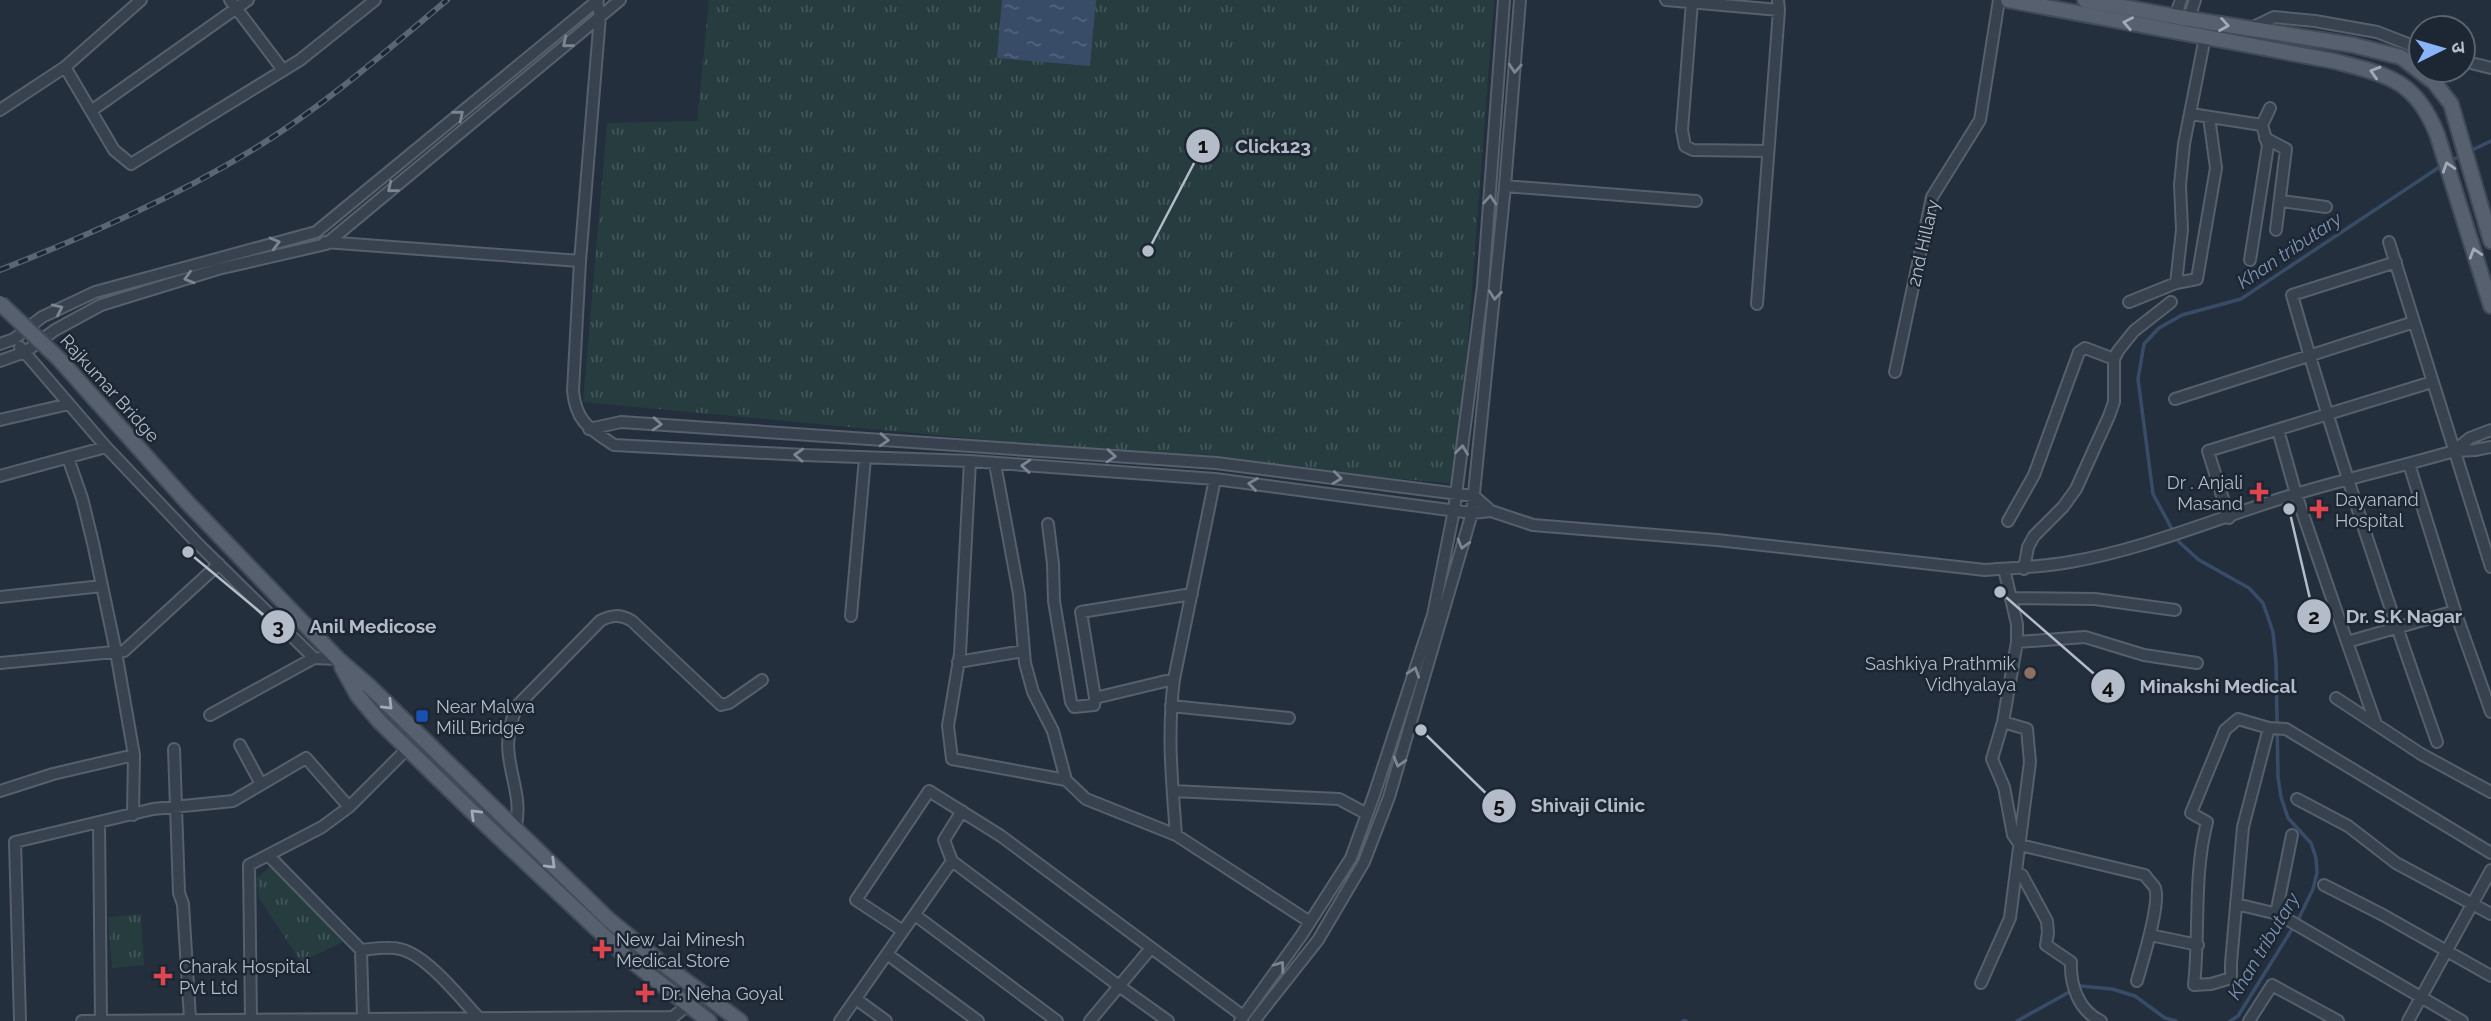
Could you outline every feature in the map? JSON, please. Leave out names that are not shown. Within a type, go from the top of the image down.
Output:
[{"type":"main road","points":[[2008,0],[2179,25],[2249,29],[2353,45],[2402,57],[2434,82],[2451,104],[2491,241]]},
{"type":"main road","points":[[2085,0],[2179,25],[2205,37],[2334,61],[2383,74],[2409,89],[2428,110],[2491,306]]},
{"type":"main road","name":"Rajkumar Bridge","points":[[3,312],[59,359],[187,502],[338,659]]},
{"type":"main road","points":[[338,659],[358,696],[379,721],[630,960],[709,1021]]},
{"type":"main road","points":[[338,659],[608,919],[740,1021]]},
{"type":"main road","points":[[516,853],[526,841]]},
{"type":"street","points":[[0,110],[65,67],[141,0]]},
{"type":"street","points":[[91,111],[233,5],[248,0]]},
{"type":"street","points":[[65,67],[114,150],[131,164],[300,60],[375,0]]},
{"type":"street","points":[[598,0],[600,16],[580,261],[573,391],[574,405],[579,417],[590,429],[614,445],[970,461],[1215,479],[1472,513],[1491,511]]},
{"type":"street","points":[[0,344],[14,339],[42,317],[95,292],[316,232],[598,0]]},
{"type":"street","points":[[326,244],[620,0]]},
{"type":"street","points":[[1246,1019],[1351,858],[1433,615],[1454,510],[1483,286],[1504,0]]},
{"type":"street","points":[[1246,1019],[1318,940],[1364,862],[1389,797],[1472,513],[1506,186],[1520,0]]},
{"type":"street","points":[[1666,0],[1779,5],[1757,304]]},
{"type":"street","name":"2nd Hillary","points":[[1895,372],[1932,197],[1980,120],[1999,0]]},
{"type":"street","points":[[2179,25],[2181,0]]},
{"type":"street","points":[[2179,25],[2195,0]]},
{"type":"street","points":[[1692,2],[1682,130],[1685,146],[1693,150],[1769,152]]},
{"type":"street","points":[[233,5],[283,70]]},
{"type":"street","points":[[2249,29],[2274,17],[2377,32],[2407,44]]},
{"type":"street","points":[[2176,283],[2182,230],[2180,185],[2184,144],[2205,37]]},
{"type":"street","points":[[2250,260],[2268,146],[2262,125],[2270,108]]},
{"type":"street","points":[[2191,114],[2262,125]]},
{"type":"street","points":[[2129,302],[2176,283],[2197,279],[2216,168],[2209,117]]},
{"type":"street","points":[[2265,138],[2286,149],[2276,230]]},
{"type":"street","points":[[1506,186],[1696,201]]},
{"type":"street","points":[[2281,201],[2326,207]]},
{"type":"street","points":[[316,232],[326,244]]},
{"type":"street","points":[[2389,242],[2491,567]]},
{"type":"street","points":[[0,361],[25,352],[54,330],[101,305],[218,269],[326,244],[580,261]]},
{"type":"street","points":[[2396,262],[2292,295],[2327,415],[2396,628],[2437,742]]},
{"type":"street","points":[[2024,569],[2028,547],[2034,536],[2063,507],[2076,489],[2109,416],[2114,402],[2115,359],[2122,344],[2171,302]]},
{"type":"street","points":[[2175,400],[2414,322]]},
{"type":"street","points":[[14,339],[106,447],[314,658]]},
{"type":"street","points":[[2008,521],[2034,475],[2079,352],[2085,348],[2115,359]]},
{"type":"street","points":[[2229,518],[2208,451],[2432,382]]},
{"type":"street","points":[[0,420],[69,404]]},
{"type":"street","points":[[590,429],[621,422],[1216,463],[1474,496],[1491,511],[1533,525],[1717,540],[1985,570],[2024,569],[2070,562],[2229,518],[2296,494],[2455,451],[2491,447]]},
{"type":"street","points":[[2278,430],[2296,494],[2376,724]]},
{"type":"street","points":[[2455,451],[2470,438],[2491,430]]},
{"type":"street","points":[[0,476],[106,447]]},
{"type":"street","points":[[68,458],[82,498],[116,652],[134,755],[133,815]]},
{"type":"street","points":[[851,617],[865,458]]},
{"type":"street","points":[[970,461],[958,662],[948,726],[952,759],[1066,780]]},
{"type":"street","points":[[995,464],[1019,594],[1023,651],[1033,692],[1053,731],[1066,780],[1086,799],[1176,835],[1310,922]]},
{"type":"street","points":[[2409,464],[2455,611],[2491,712]]},
{"type":"street","points":[[1176,835],[1169,756],[1171,706],[1174,679],[1215,479]]},
{"type":"street","points":[[1048,524],[1054,601],[1074,707],[1091,706],[1095,698],[1081,612],[1192,594]]},
{"type":"street","points":[[1,660],[124,651],[219,564]]},
{"type":"street","points":[[2004,569],[2017,624],[2017,642],[2003,722],[1992,759],[2004,787],[2013,835],[2020,845],[2145,875],[2155,888],[2150,934],[2137,981]]},
{"type":"street","points":[[0,597],[102,586]]},
{"type":"street","points":[[2011,598],[2095,599],[2175,610]]},
{"type":"street","points":[[2347,642],[2455,611]]},
{"type":"street","points":[[515,831],[517,811],[506,751],[511,718],[518,705],[600,621],[615,616],[632,621],[721,705],[729,703],[762,680]]},
{"type":"street","points":[[2017,642],[2085,637],[2144,655],[2197,663]]},
{"type":"street","points":[[958,662],[1023,651]]},
{"type":"street","points":[[210,715],[314,658],[338,659]]},
{"type":"street","points":[[1095,698],[1174,679]]},
{"type":"street","points":[[2336,698],[2421,754],[2491,792]]},
{"type":"street","points":[[1171,706],[1289,718]]},
{"type":"street","points":[[2275,728],[2243,827],[2231,978],[2211,984],[2194,985],[2198,945],[2196,904],[2202,841],[2207,822],[2191,813],[2225,730],[2238,719],[2275,728],[2491,853]]},
{"type":"street","points":[[1981,983],[2010,918],[2030,762],[2027,729],[2003,722]]},
{"type":"street","points":[[240,745],[261,784]]},
{"type":"street","points":[[251,1019],[249,865],[322,827],[349,807],[408,748]]},
{"type":"street","points":[[174,749],[179,893],[183,904],[190,1019]]},
{"type":"street","points":[[0,791],[53,774],[134,755]]},
{"type":"street","points":[[20,1021],[15,842],[153,809],[233,801],[306,758],[349,807]]},
{"type":"street","points":[[903,931],[856,900],[929,791],[1001,836],[1246,1019]]},
{"type":"street","points":[[1172,791],[1339,799],[1367,814]]},
{"type":"street","points":[[2297,799],[2348,826],[2396,863],[2491,914]]},
{"type":"street","points":[[962,811],[944,840],[952,861],[1168,1021]]},
{"type":"street","points":[[99,822],[102,1021]]},
{"type":"street","points":[[2276,914],[2292,835]]},
{"type":"street","points":[[269,856],[360,950],[363,1018]]},
{"type":"street","points":[[840,1021],[952,861]]},
{"type":"street","points":[[2408,1021],[2491,870]]},
{"type":"street","points":[[2017,874],[2022,875],[2047,921],[2046,945],[2071,962],[2070,972],[2080,1005],[2091,1017],[2101,1021]]},
{"type":"street","points":[[2324,885],[2491,976]]},
{"type":"street","points":[[1331,889],[1344,896]]},
{"type":"street","points":[[2235,904],[2276,914],[2462,1021]]},
{"type":"street","points":[[915,915],[1057,1021]]},
{"type":"street","points":[[2150,934],[2198,945]]},
{"type":"street","points":[[360,950],[388,948],[414,954],[480,1018]]},
{"type":"street","points":[[1090,1021],[1151,948]]},
{"type":"street","points":[[887,954],[978,1021]]},
{"type":"street","points":[[2263,1021],[2251,1018],[2273,985],[2338,1021]]},
{"type":"street","points":[[82,1021],[673,1017],[688,1005],[699,990]]},
{"type":"street","points":[[856,999],[886,1021]]},
{"type":"green space","points":[[709,0],[1494,0],[1457,484],[583,402],[607,123],[697,121]]},
{"type":"green space","points":[[272,865],[343,942],[301,962],[259,898],[257,878]]},
{"type":"green space","points":[[141,914],[144,965],[112,968],[108,917]]},
{"type":"water","points":[[1002,0],[1096,0],[1090,66],[997,58]]},
{"type":"waterway","name":"Khan tributary","points":[[2470,151],[2491,141]]},
{"type":"waterway","name":"Khan tributary","points":[[2448,162],[2463,155]]},
{"type":"waterway","name":"Khan tributary","points":[[2230,1021],[2238,1016],[2299,918],[2313,889],[2317,873],[2316,858],[2311,843],[2288,818],[2281,797],[2278,777],[2276,662],[2273,632],[2263,603],[2249,588],[2199,560],[2179,542],[2153,494],[2138,379],[2144,344],[2159,328],[2182,315],[2241,299],[2441,166]]},
{"type":"waterway","name":"Khan tributary","points":[[2017,1021],[2080,986],[2112,989],[2135,996],[2165,1018],[2176,1021]]},
{"type":"railway","points":[[0,270],[129,215],[193,184],[254,149],[329,97],[447,0]]},
{"type":"place","name":"Click123","points":[[1148,251]]},
{"type":"place","name":"Dr . Anjali Masand","points":[[2259,492]]},
{"type":"place","name":"Dr. S.K Nagar","points":[[2289,509]]},
{"type":"place","name":"Dayanand Hospital","points":[[2319,509]]},
{"type":"place","name":"Anil Medicose","points":[[188,552]]},
{"type":"place","name":"Minakshi Medical","points":[[2000,592]]},
{"type":"place","name":"Sashkiya Prathmik Vidhyalaya","points":[[2030,673]]},
{"type":"place","name":"Near Malwa Mill Bridge","points":[[422,716]]},
{"type":"place","name":"Shivaji Clinic","points":[[1421,730]]},
{"type":"place","name":"New Jai Minesh Medical Store","points":[[602,949]]},
{"type":"place","name":"Charak Hospital Pvt Ltd","points":[[163,976]]},
{"type":"place","name":"Dr. Neha Goyal","points":[[645,993]]}]
